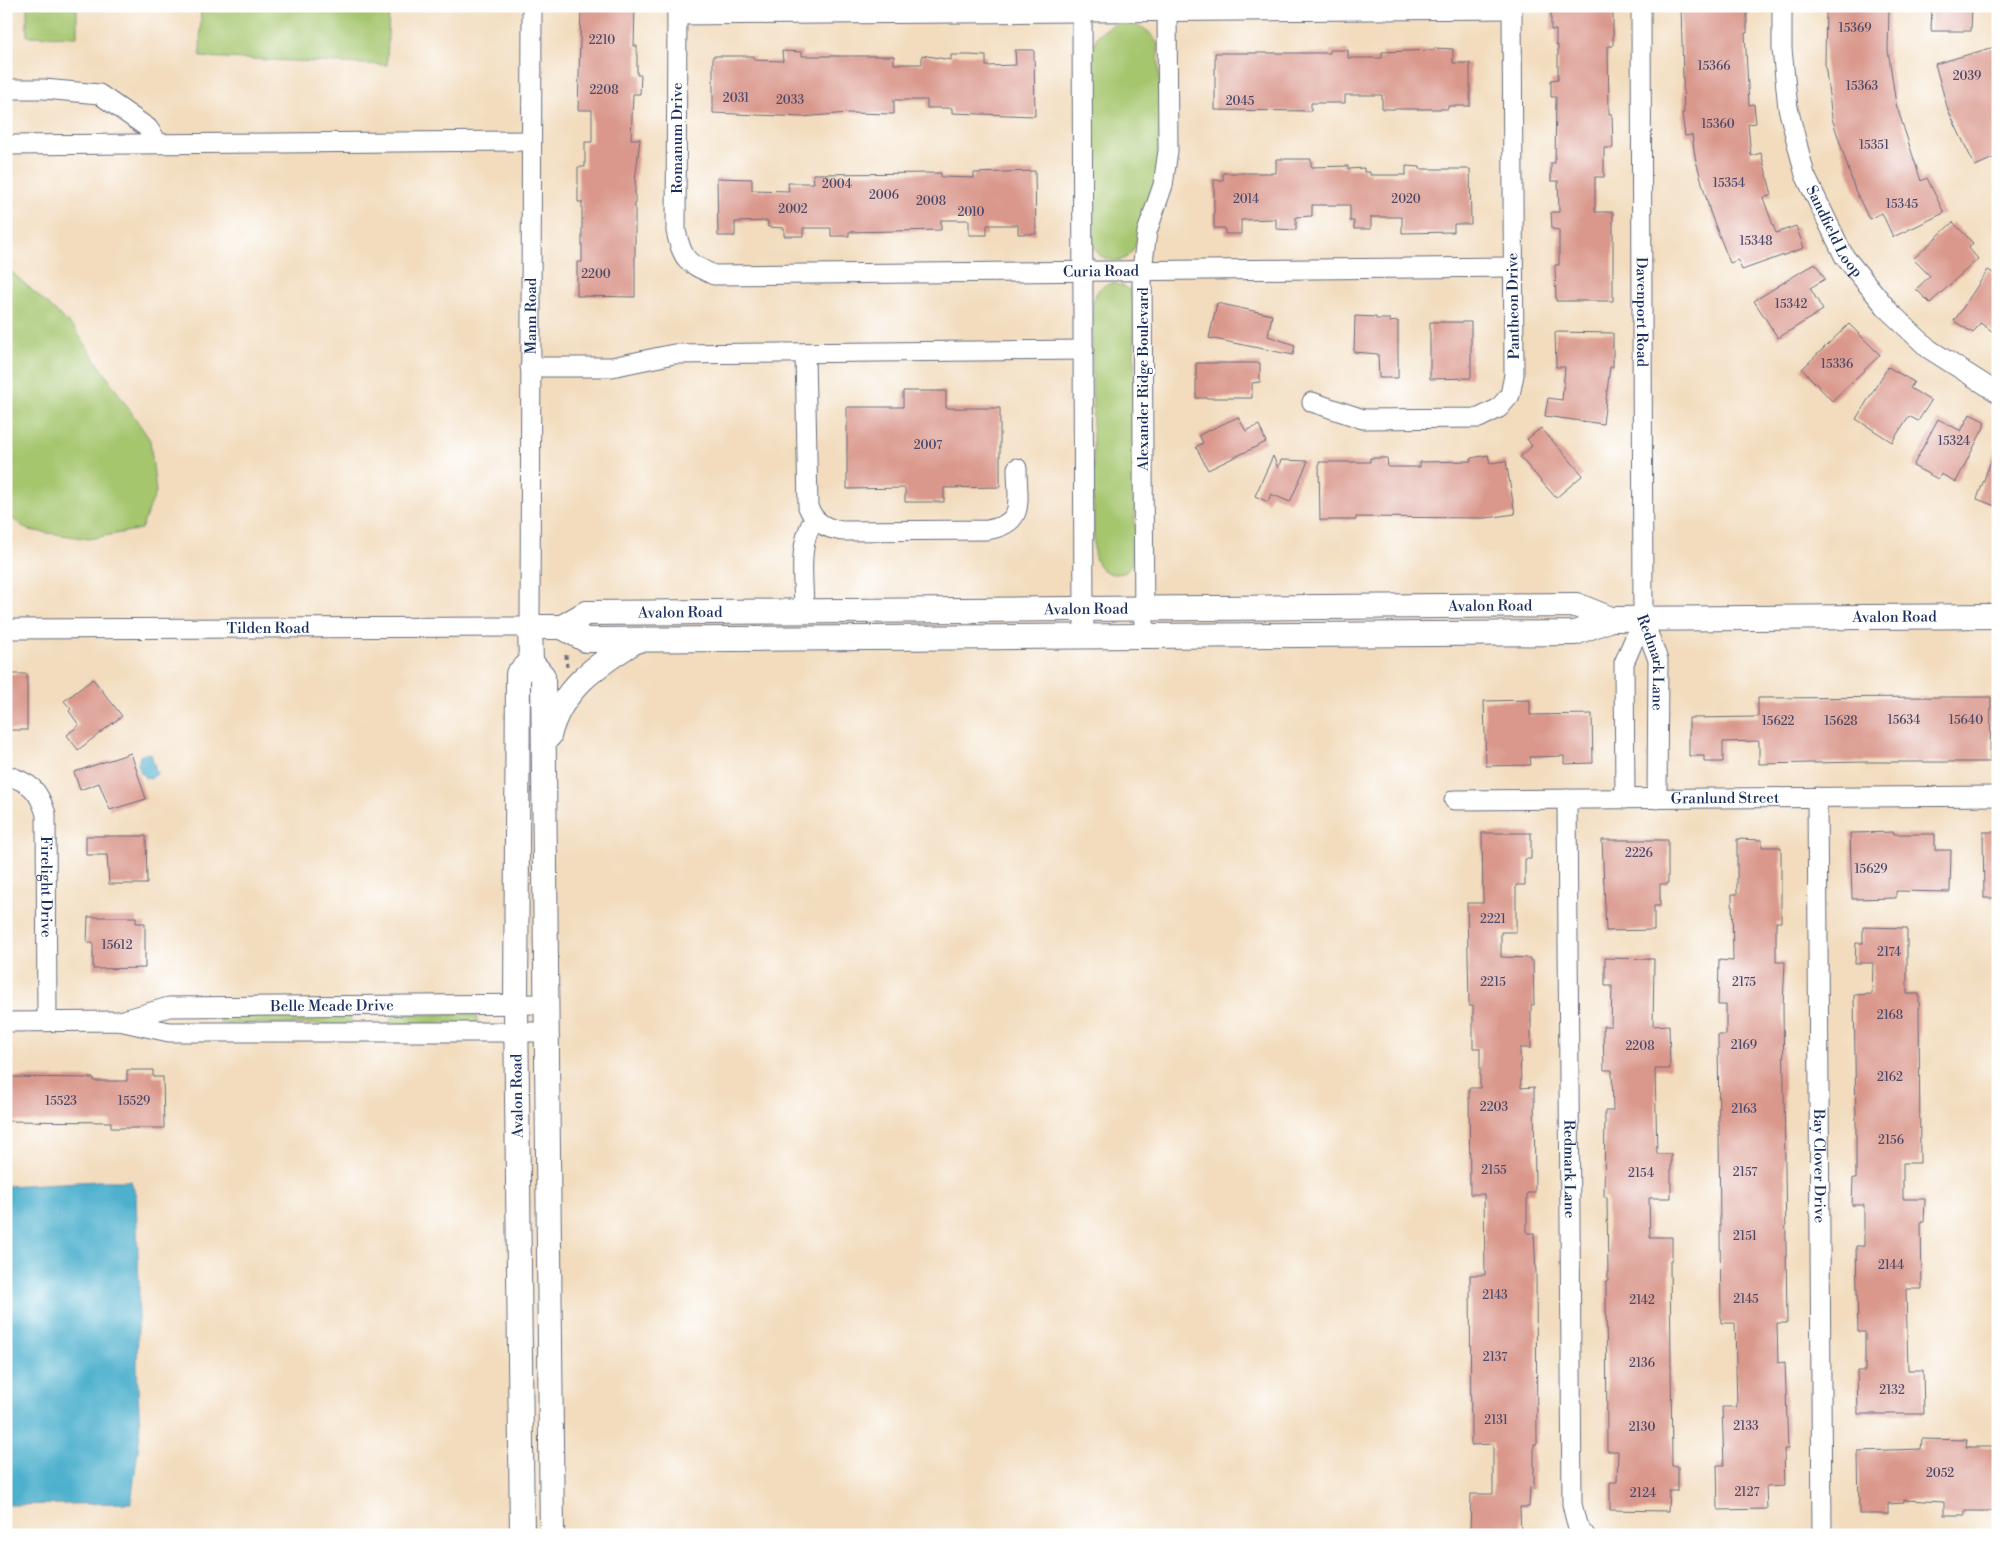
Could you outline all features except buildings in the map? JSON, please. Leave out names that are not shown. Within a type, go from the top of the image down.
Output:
[{"type":"main road","name":"Avalon Road","points":[[562,627],[586,613],[1084,608],[1576,605],[1611,619]]},
{"type":"main road","name":"Avalon Road","points":[[552,1535],[545,757],[543,676],[531,662],[530,626],[562,627],[586,640],[638,640],[1575,633],[1611,619],[1998,616]]},
{"type":"main road","points":[[545,757],[553,719],[572,690],[594,668],[638,640]]},
{"type":"main road","name":"Avalon Road","points":[[522,1535],[516,1005],[518,674],[531,662]]},
{"type":"street","name":"Mann Road","points":[[530,626],[532,6]]},
{"type":"street","name":"Davenport Road","points":[[1641,6],[1643,619]]},
{"type":"street","name":"Sandfield Loop","points":[[1782,6],[1782,49],[1788,108],[1805,174],[1844,256],[1889,311],[1929,349],[1998,393]]},
{"type":"street","points":[[677,11],[1512,8]]},
{"type":"street","name":"Pantheon Drive","points":[[1312,402],[1363,419],[1479,418],[1499,408],[1510,395],[1514,375],[1512,8]]},
{"type":"street","name":"Alexander Ridge Boulevard","points":[[1144,636],[1142,270],[1147,232],[1163,185],[1168,151],[1167,9]]},
{"type":"street","points":[[1082,10],[1084,636]]},
{"type":"street","name":"Romanum Drive","points":[[677,11],[676,231],[681,252],[692,265]]},
{"type":"street","points":[[6,89],[44,89],[99,94],[148,128],[158,143]]},
{"type":"street","points":[[6,145],[531,141]]},
{"type":"street","name":"Curia Road","points":[[692,265],[714,275],[1512,267]]},
{"type":"street","points":[[530,367],[612,367],[674,354],[1084,350]]},
{"type":"street","points":[[805,353],[808,507],[814,520],[827,528],[842,531],[987,530],[1004,527],[1012,520],[1017,511],[1017,468]]},
{"type":"street","points":[[804,611],[803,554],[806,532],[814,520]]},
{"type":"street","name":"Redmark Lane","points":[[1626,799],[1624,663],[1643,619]]},
{"type":"street","name":"Redmark Lane","points":[[1643,619],[1658,660],[1657,799]]},
{"type":"street","name":"Tilden Road","points":[[6,629],[530,626]]},
{"type":"street","points":[[1625,736],[1658,736]]},
{"type":"street","name":"Firelight Drive","points":[[6,775],[26,781],[40,796],[46,814],[47,1021]]},
{"type":"street","name":"Granlund Street","points":[[1454,800],[1998,796]]},
{"type":"street","name":"Bay Clover Drive","points":[[1817,797],[1822,1535]]},
{"type":"street","name":"Redmark Lane","points":[[1567,800],[1572,1504],[1577,1525],[1585,1535]]},
{"type":"street","name":"Belle Meade Drive","points":[[119,1021],[169,1007],[547,1004]]},
{"type":"street","points":[[369,1032],[370,1005]]},
{"type":"street","points":[[202,1032],[203,1007]]},
{"type":"street","name":"Belle Meade Drive","points":[[6,1022],[119,1021],[169,1032],[547,1032]]},
{"type":"path","points":[[566,655],[567,668]]},
{"type":"green space","points":[[27,6],[77,6],[77,37],[27,36]]},
{"type":"green space","points":[[201,6],[389,6],[387,65],[200,57]]},
{"type":"green space","points":[[1127,23],[1140,26],[1150,33],[1158,45],[1160,110],[1159,158],[1153,192],[1136,244],[1128,256],[1116,260],[1107,259],[1098,254],[1092,239],[1091,50],[1098,35],[1113,24]]},
{"type":"green space","points":[[6,267],[74,328],[150,440],[156,492],[141,529],[89,539],[28,530],[6,514]]},
{"type":"green space","points":[[1114,283],[1129,289],[1134,301],[1135,560],[1126,572],[1120,574],[1110,573],[1101,568],[1094,553],[1092,307],[1096,294],[1100,289]]},
{"type":"green space","points":[[469,1014],[477,1016],[477,1023],[391,1023],[390,1020],[394,1015]]},
{"type":"green space","points":[[349,1016],[351,1020],[350,1025],[219,1023],[222,1017]]},
{"type":"water","points":[[148,753],[151,754],[157,774],[150,779],[145,778],[143,773],[141,774],[138,764],[140,756]]},
{"type":"water","points":[[131,1181],[136,1196],[139,1285],[137,1367],[140,1434],[131,1503],[6,1505],[6,1186]]}]
